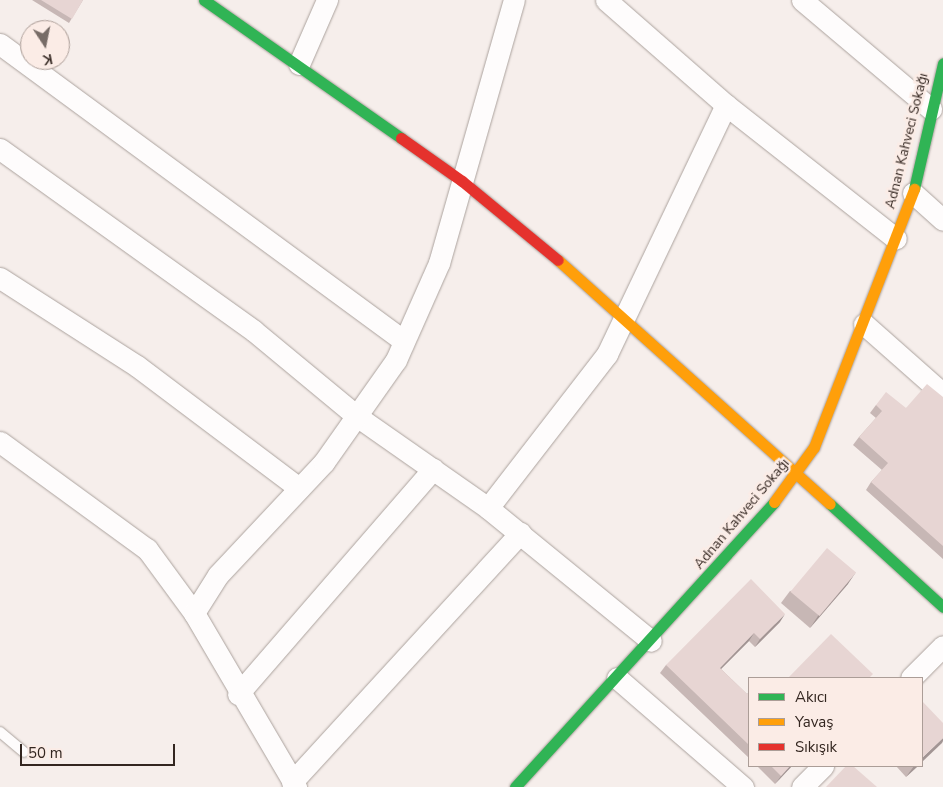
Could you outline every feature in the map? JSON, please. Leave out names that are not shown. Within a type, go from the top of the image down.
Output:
[{"type":"street","points":[[204,0],[299,64],[462,181],[625,316],[796,476],[943,606]]},
{"type":"street","points":[[299,64],[327,0]]},
{"type":"street","points":[[194,613],[218,575],[299,488],[358,417],[404,341],[439,263],[514,0]]},
{"type":"street","points":[[606,0],[726,105],[896,239]]},
{"type":"street","points":[[802,0],[931,109]]},
{"type":"street","points":[[0,44],[404,341]]},
{"type":"street","name":"Adnan Kahveci Sokağı","points":[[515,787],[651,641],[796,476],[814,447],[864,324],[913,193],[943,63]]},
{"type":"street","points":[[488,508],[608,354],[726,105]]},
{"type":"street","points":[[0,149],[254,331],[358,417],[488,508],[651,641]]},
{"type":"street","points":[[913,193],[943,220]]},
{"type":"street","points":[[0,278],[137,366],[299,488]]},
{"type":"street","points":[[864,324],[943,394]]},
{"type":"street","points":[[0,442],[147,549],[194,613],[238,694],[294,784],[520,534]]},
{"type":"street","points":[[238,694],[433,469]]},
{"type":"street","points":[[911,677],[943,646]]},
{"type":"street","points":[[617,678],[742,787]]},
{"type":"street","points":[[802,787],[822,767]]},
{"type":"lane","points":[[0,732],[24,752]]},
{"type":"building","points":[[41,0],[83,0],[72,19]]},
{"type":"building","points":[[927,384],[943,397],[943,546],[871,482],[888,463],[859,437],[882,411],[876,405],[886,392],[906,408]]},
{"type":"building","points":[[827,548],[856,572],[819,616],[790,592]]},
{"type":"building","points":[[751,579],[785,614],[760,639],[754,633],[720,668],[748,693],[748,744],[666,665]]},
{"type":"building","points":[[831,634],[873,674],[870,677],[789,677]]},
{"type":"building","points":[[923,702],[943,723],[943,738],[923,757]]},
{"type":"building","points":[[772,767],[789,767],[781,776]]},
{"type":"building","points":[[845,767],[854,767],[877,787],[826,787]]},
{"type":"traffic: fast","points":[[204,0],[401,138]]},
{"type":"traffic: fast","points":[[914,189],[943,63]]},
{"type":"traffic: fast","points":[[515,787],[774,502]]},
{"type":"traffic: fast","points":[[830,504],[943,607]]},
{"type":"traffic: slow","points":[[774,502],[814,447],[914,189]]},
{"type":"traffic: slow","points":[[558,260],[830,504]]},
{"type":"traffic: jam","points":[[401,138],[462,181],[558,260]]}]
